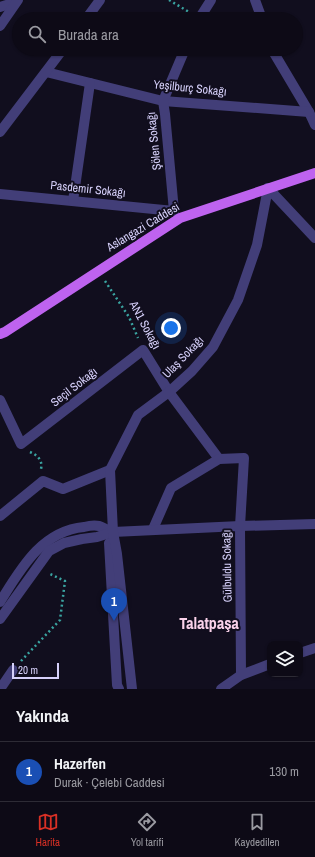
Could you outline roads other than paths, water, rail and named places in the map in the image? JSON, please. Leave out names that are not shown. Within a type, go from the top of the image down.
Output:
[{"type":"main road","name":"Aslangazi Caddesi","points":[[0,334],[98,271],[177,214],[315,173]]},
{"type":"street","points":[[91,12],[100,0]]},
{"type":"street","points":[[203,12],[211,0]]},
{"type":"street","points":[[255,0],[259,12]]},
{"type":"street","points":[[0,7],[17,1]]},
{"type":"street","points":[[0,10],[17,1]]},
{"type":"street","points":[[0,26],[17,1]]},
{"type":"street","points":[[0,132],[58,56]]},
{"type":"street","name":"Şölen Sokağı","points":[[177,214],[166,114],[163,101],[183,56]]},
{"type":"street","points":[[274,56],[309,112],[315,125]]},
{"type":"street","name":"Yeşilburç Sokağı","points":[[46,72],[163,101],[309,112]]},
{"type":"street","points":[[73,201],[90,83]]},
{"type":"street","points":[[268,188],[315,237]]},
{"type":"street","name":"Ulaş Sokağı","points":[[113,532],[110,470],[138,415],[169,392],[213,347],[238,300],[257,244],[268,188]]},
{"type":"street","name":"Pasdemir Sokağı","points":[[0,194],[73,201],[177,214]]},
{"type":"street","name":"AN1 Sokağı","points":[[143,350],[169,392],[219,459]]},
{"type":"street","name":"Seçil Sokağı","points":[[0,400],[21,444],[143,350]]},
{"type":"street","name":"Gülbuldu Sokağı","points":[[219,459],[244,458],[240,526],[241,675]]},
{"type":"street","points":[[153,529],[171,488],[219,459]]},
{"type":"street","points":[[0,516],[44,481],[63,489],[110,470]]},
{"type":"street","points":[[0,619],[49,551],[64,543],[97,537],[113,532],[153,529],[315,524]]},
{"type":"street","points":[[0,602],[21,568],[40,547],[56,535],[74,528],[97,526],[113,532]]},
{"type":"street","points":[[113,532],[109,544],[115,688]]},
{"type":"street","points":[[113,532],[117,554],[132,689]]},
{"type":"street","points":[[303,652],[315,648]]},
{"type":"street","points":[[221,689],[241,675],[267,665]]},
{"type":"street","points":[[0,689],[13,670]]},
{"type":"place","name":"Hazerfen","points":[[114,621]]},
{"type":"district","name":"Talatpaşa","points":[[209,623]]}]
